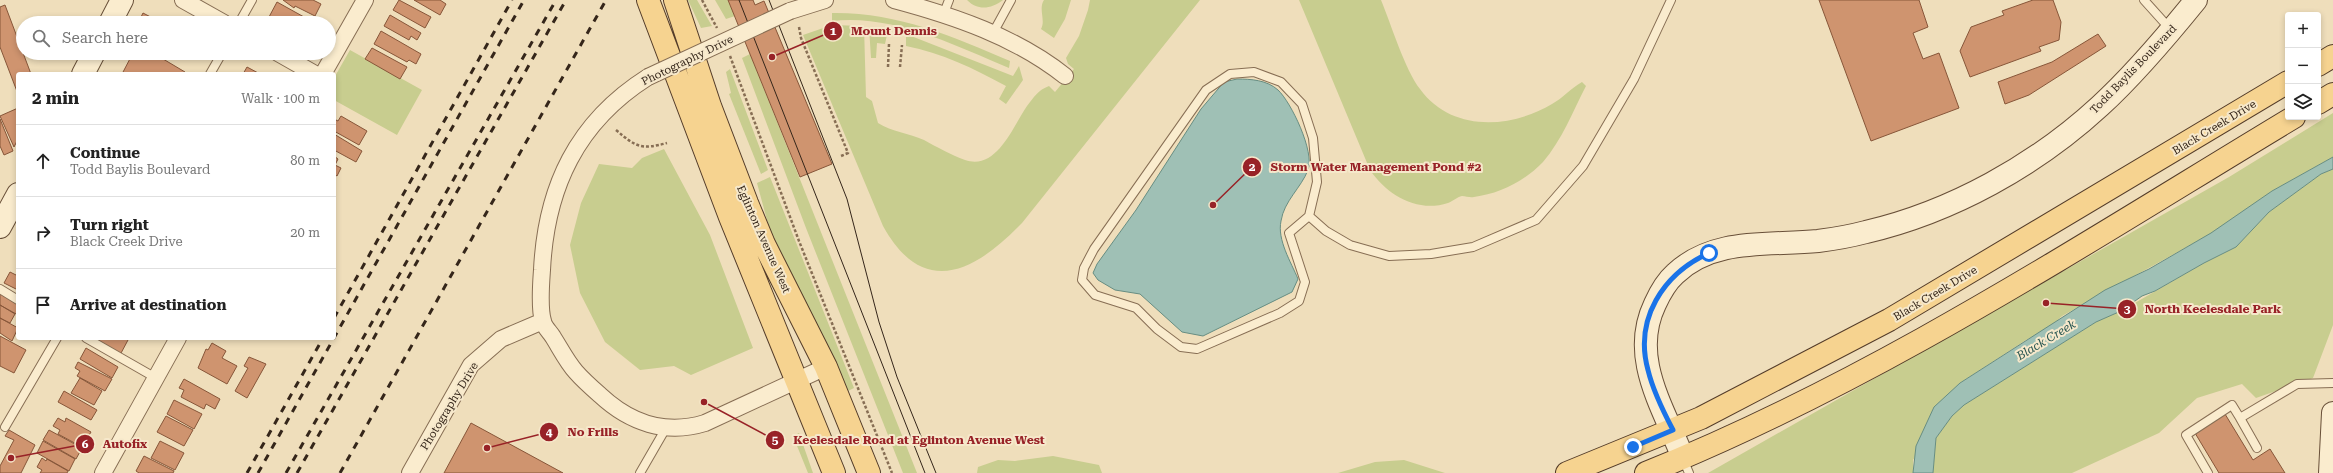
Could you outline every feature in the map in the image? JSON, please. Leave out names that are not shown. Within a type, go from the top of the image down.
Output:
[{"type":"main road","name":"Eglinton Avenue West","points":[[648,0],[705,153],[834,473]]},
{"type":"main road","name":"Eglinton Avenue West","points":[[675,0],[710,106],[747,203],[764,244],[826,367],[869,473]]},
{"type":"main road","points":[[2321,63],[2333,56]]},
{"type":"main road","name":"Black Creek Drive","points":[[1567,473],[1673,430],[1809,363],[1889,320],[2285,84]]},
{"type":"main road","points":[[2321,101],[2333,94]]},
{"type":"main road","points":[[1646,473],[1686,466],[1715,445],[1864,372],[1969,312],[2289,120]]},
{"type":"street","points":[[114,16],[122,0]]},
{"type":"street","points":[[182,0],[211,16]]},
{"type":"street","points":[[336,51],[365,0]]},
{"type":"street","name":"Photography Drive","points":[[410,473],[471,365],[501,339],[543,321],[541,289],[544,240],[554,195],[574,149],[608,107],[629,89],[648,77],[790,11],[825,0]]},
{"type":"street","points":[[894,0],[947,7],[993,34],[1048,63],[1065,76]]},
{"type":"street","name":"Todd Baylis Boulevard","points":[[1686,466],[1673,430],[1651,380],[1645,349],[1650,315],[1658,298],[1674,274],[1695,259],[1732,246],[1817,241],[1860,233],[1895,224],[1958,199],[2044,152],[2100,106],[2171,31],[2196,0]]},
{"type":"street","points":[[84,72],[90,60]]},
{"type":"street","points":[[290,60],[311,72]]},
{"type":"street","points":[[324,72],[331,60]]},
{"type":"street","points":[[0,227],[16,198]]},
{"type":"street","points":[[543,321],[575,371],[612,406],[637,421],[666,428],[692,427],[705,423],[826,367]]},
{"type":"street","points":[[103,473],[177,340]]},
{"type":"street","points":[[2330,473],[2333,413]]},
{"type":"lane","points":[[244,16],[252,0]]},
{"type":"lane","points":[[993,34],[1011,0]]},
{"type":"lane","points":[[1309,216],[1326,231],[1350,245],[1390,256],[1431,254],[1473,248],[1536,220],[1583,166],[1634,79],[1671,0]]},
{"type":"lane","points":[[2144,0],[2171,31]]},
{"type":"lane","points":[[211,72],[218,60]]},
{"type":"lane","points":[[1254,72],[1281,82],[1302,104],[1314,138],[1317,182],[1309,216],[1289,233],[1305,282],[1299,301],[1280,313],[1197,349],[1181,347],[1157,329],[1136,308],[1095,295],[1082,280],[1084,268],[1094,249],[1206,90],[1230,74],[1254,72]]},
{"type":"lane","points":[[0,289],[16,299]]},
{"type":"lane","points":[[5,427],[56,340]]},
{"type":"lane","points":[[90,340],[156,378]]},
{"type":"lane","points":[[2240,418],[2297,384],[2333,383]]},
{"type":"lane","points":[[2208,473],[2186,434],[2232,405],[2257,448]]},
{"type":"lane","points":[[640,473],[666,428]]},
{"type":"path","points":[[702,0],[720,32]]},
{"type":"path","points":[[799,27],[801,38],[848,153],[841,156]]},
{"type":"path","points":[[888,67],[889,44]]},
{"type":"path","points":[[900,67],[902,45]]},
{"type":"path","points":[[728,50],[799,241],[892,473]]},
{"type":"path","points":[[616,130],[633,145],[649,148],[667,143]]},
{"type":"green space","points":[[688,0],[697,0],[712,26],[701,28]]},
{"type":"green space","points":[[715,0],[728,0],[735,16],[726,19]]},
{"type":"green space","points":[[967,0],[1003,0],[985,8],[971,4]]},
{"type":"green space","points":[[1044,0],[1071,0],[1065,19],[1054,38],[1041,29],[1043,22],[1042,3]]},
{"type":"green space","points":[[1090,0],[1200,0],[1022,223],[1005,240],[987,254],[969,265],[951,270],[933,270],[916,264],[899,249],[883,226],[803,35],[832,25],[864,26],[866,97],[872,101],[878,123],[924,140],[965,160],[976,162],[986,159],[1003,145],[1036,94],[1049,86],[1055,92],[1074,69],[1068,64],[1066,58],[1079,36]]},
{"type":"green space","points":[[1299,0],[1381,0],[1414,81],[1433,103],[1448,113],[1464,119],[1482,122],[1500,122],[1518,118],[1536,112],[1552,104],[1582,82],[1586,86],[1567,125],[1550,153],[1536,169],[1520,181],[1493,193],[1472,197],[1462,196],[1448,203],[1425,206],[1414,204],[1394,194],[1377,179],[1370,170]]},
{"type":"green space","points":[[832,13],[879,17],[923,27],[1010,61],[1009,68],[923,33],[878,22],[855,20],[832,21]]},
{"type":"green space","points":[[869,27],[888,30],[885,44],[877,43],[876,58],[871,58]]},
{"type":"green space","points":[[906,34],[1013,76],[1019,66],[1023,80],[1006,104],[999,99],[1006,86],[982,73],[945,57],[906,46]]},
{"type":"green space","points":[[350,50],[422,90],[397,135],[336,101],[336,74]]},
{"type":"green space","points":[[750,54],[917,473],[903,473],[806,228],[742,58]]},
{"type":"green space","points":[[730,69],[768,170],[761,174],[729,94],[731,93],[726,72]]},
{"type":"green space","points":[[2333,113],[2333,157],[2272,191],[2212,233],[2062,316],[2048,329],[2026,340],[1960,383],[1913,460],[1913,473],[1708,473],[2229,177]]},
{"type":"green space","points":[[664,149],[710,235],[753,348],[691,375],[674,366],[640,370],[605,342],[580,293],[570,245],[581,203],[599,164],[632,168],[642,158]]},
{"type":"green space","points":[[2333,169],[2333,325],[2313,378],[2256,398],[2242,384],[2197,398],[2159,433],[2072,473],[1933,473],[1936,438],[1952,416],[1964,405],[2096,322],[2121,311],[2204,263],[2236,247],[2269,212],[2321,174]]},
{"type":"green space","points":[[770,177],[854,388],[846,392],[771,235],[757,183]]},
{"type":"green space","points":[[799,433],[813,473],[808,473],[793,436]]},
{"type":"green space","points":[[1053,456],[1099,465],[1102,473],[977,473],[978,467],[998,460],[1015,461]]},
{"type":"green space","points":[[1404,460],[1445,473],[1338,473],[1375,462]]},
{"type":"water","points":[[1237,79],[1264,82],[1278,90],[1295,116],[1305,140],[1309,162],[1308,170],[1286,207],[1280,228],[1285,251],[1298,279],[1292,292],[1203,336],[1182,332],[1140,294],[1115,290],[1098,280],[1093,273],[1097,264],[1136,210],[1201,109],[1224,82]]},
{"type":"water","name":"Black Creek","points":[[2333,157],[2333,169],[2321,174],[2269,212],[2236,247],[2204,263],[2155,291],[2142,296],[2121,311],[2096,322],[1964,405],[1952,416],[1936,438],[1933,473],[1913,473],[1916,446],[1934,407],[1960,383],[2105,290],[2149,269],[2211,233],[2272,191]]},
{"type":"building","points":[[283,0],[313,0],[321,4],[315,16],[295,6],[294,8]]},
{"type":"building","points":[[399,0],[431,17],[425,28],[393,10]]},
{"type":"building","points":[[414,0],[440,0],[446,4],[440,15]]},
{"type":"building","points":[[728,0],[753,0],[755,5],[764,1],[832,164],[800,177]]},
{"type":"building","points":[[1819,0],[1919,0],[1928,27],[1913,33],[1923,59],[1939,53],[1959,108],[1871,141]]},
{"type":"building","points":[[2033,0],[2053,0],[2061,22],[2059,40],[2039,47],[2041,51],[1970,77],[1960,51],[1971,27],[2004,15],[2002,11]]},
{"type":"building","points":[[277,2],[302,16],[270,16]]},
{"type":"building","points":[[5,5],[16,34],[16,60],[26,60],[30,72],[16,72],[16,89],[0,47],[0,7]]},
{"type":"building","points":[[143,13],[149,16],[142,16]]},
{"type":"building","points":[[390,15],[421,33],[417,40],[411,36],[409,40],[384,26]]},
{"type":"building","points":[[381,31],[421,54],[416,64],[409,60],[407,62],[374,44]]},
{"type":"building","points":[[2098,34],[2106,46],[2029,95],[2005,104],[1998,82],[2052,62]]},
{"type":"building","points":[[372,48],[407,67],[400,79],[365,59]]},
{"type":"building","points":[[129,60],[165,60],[185,72],[123,72]]},
{"type":"building","points":[[247,67],[256,72],[244,72]]},
{"type":"building","points":[[16,109],[16,143],[14,147],[0,116]]},
{"type":"building","points":[[341,116],[367,131],[359,145],[336,132],[336,120],[338,121]]},
{"type":"building","points":[[0,119],[13,151],[4,155],[0,146]]},
{"type":"building","points":[[336,135],[362,151],[356,162],[336,151]]},
{"type":"building","points":[[336,166],[341,168],[337,176],[336,175]]},
{"type":"building","points":[[10,272],[16,275],[16,289],[4,283]]},
{"type":"building","points":[[0,292],[16,300],[16,314],[0,305]]},
{"type":"building","points":[[0,305],[15,314],[10,323],[0,318]]},
{"type":"building","points":[[0,318],[16,327],[16,332],[12,341],[0,333]]},
{"type":"building","points":[[0,336],[26,350],[14,373],[0,366]]},
{"type":"building","points":[[96,340],[128,340],[120,355],[95,342]]},
{"type":"building","points":[[212,343],[226,351],[222,358],[237,366],[227,384],[198,368],[206,349],[208,350]]},
{"type":"building","points":[[86,348],[118,367],[112,378],[80,359]]},
{"type":"building","points":[[249,357],[266,364],[247,398],[235,391],[248,368],[244,366]]},
{"type":"building","points":[[78,362],[112,379],[105,391],[77,376],[80,371],[75,368]]},
{"type":"building","points":[[80,378],[102,391],[94,405],[71,393]]},
{"type":"building","points":[[184,379],[220,399],[215,409],[206,404],[204,409],[181,397],[184,390],[179,388]]},
{"type":"building","points":[[64,391],[97,410],[91,420],[58,402]]},
{"type":"building","points":[[174,400],[202,414],[194,429],[167,414]]},
{"type":"building","points":[[2225,414],[2253,460],[2270,449],[2285,473],[2219,473],[2195,433]]},
{"type":"building","points":[[166,416],[193,430],[184,446],[157,432]]},
{"type":"building","points":[[58,418],[65,422],[66,418],[91,432],[82,447],[58,434],[60,430],[53,426]]},
{"type":"building","points":[[471,423],[563,473],[444,473]]},
{"type":"building","points":[[9,430],[35,445],[21,473],[0,473],[0,466],[14,440],[5,436]]},
{"type":"building","points":[[49,430],[82,448],[76,459],[43,440]]},
{"type":"building","points":[[43,441],[75,459],[69,471],[37,453]]},
{"type":"building","points":[[160,441],[184,453],[175,470],[151,458]]},
{"type":"building","points":[[144,456],[174,471],[173,473],[139,473],[136,471]]},
{"type":"building","points":[[42,458],[46,461],[47,459],[68,471],[67,473],[40,473],[42,470],[37,467]]},
{"type":"tram line","points":[[739,0],[925,473]]},
{"type":"tram line","points":[[769,0],[847,199],[879,322],[897,377],[936,473]]},
{"type":"railway","points":[[336,314],[512,0]]},
{"type":"railway","points":[[336,334],[524,0]]},
{"type":"railway","points":[[286,473],[556,0]]},
{"type":"railway","points":[[297,473],[566,0]]},
{"type":"railway","points":[[340,473],[606,0]]},
{"type":"railway","points":[[247,473],[322,340]]},
{"type":"railway","points":[[258,473],[333,340]]},
{"type":"place","name":"Mount Dennis","points":[[772,57]]},
{"type":"place","name":"Storm Water Management Pond #2","points":[[1213,205]]},
{"type":"place","name":"North Keelesdale Park","points":[[2046,303]]},
{"type":"place","name":"Keelesdale Road at Eglinton Avenue West","points":[[704,402]]},
{"type":"place","name":"No Frills","points":[[487,448]]},
{"type":"place","name":"Autofix","points":[[11,458]]},
{"type":"route","points":[[1633,447],[1673,430],[1657,396],[1645,359],[1645,338],[1650,315],[1658,298],[1674,274],[1695,259],[1709,253]]}]
